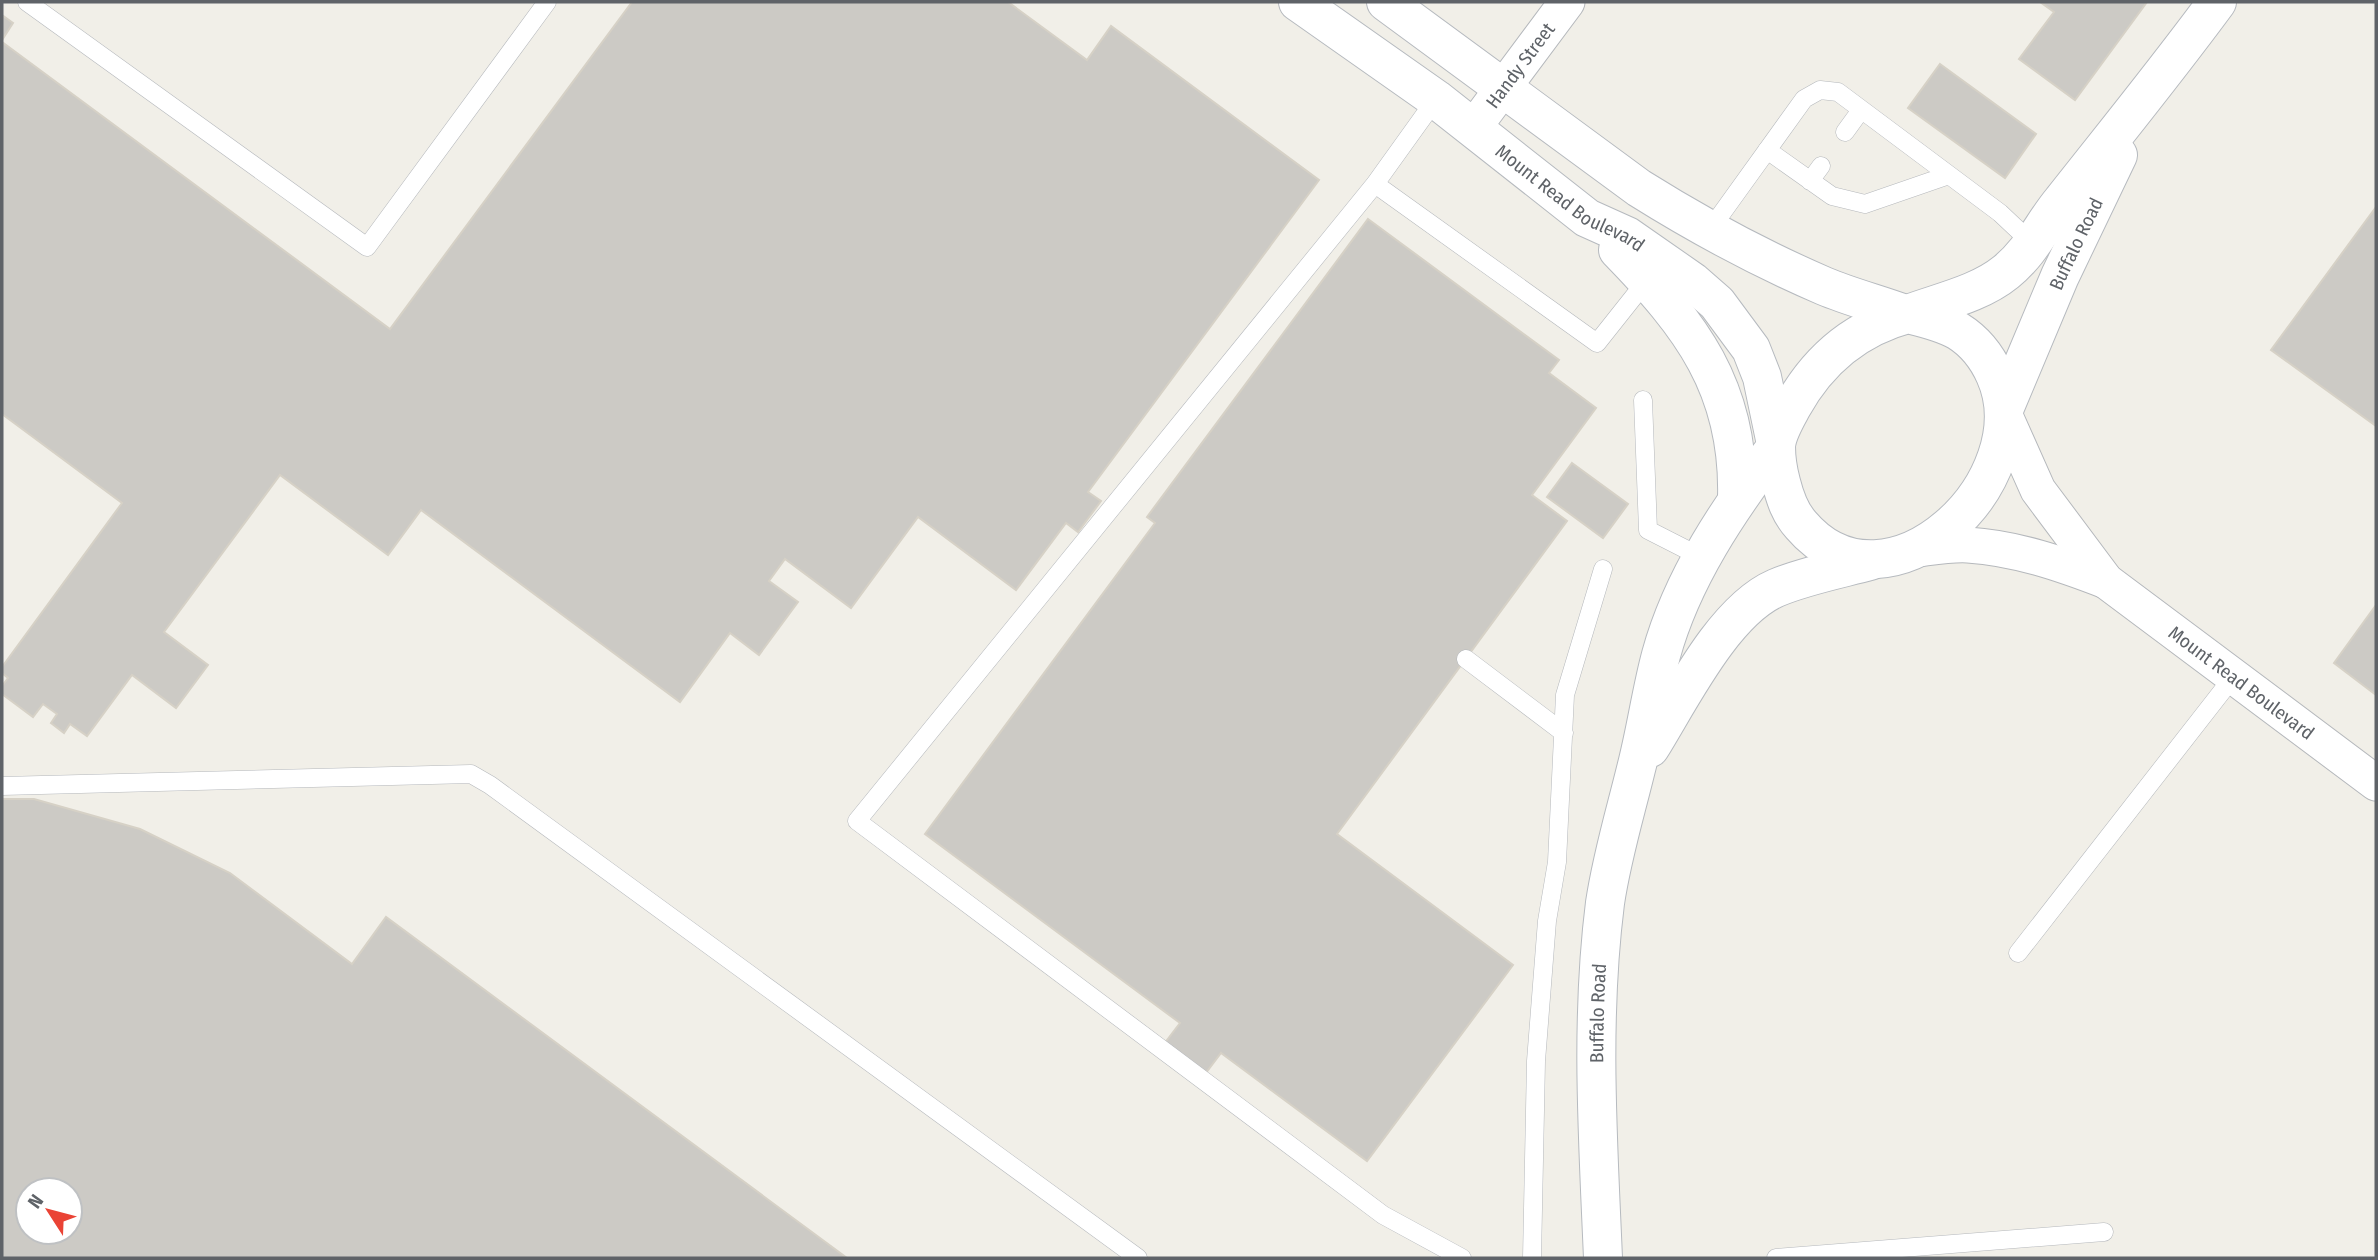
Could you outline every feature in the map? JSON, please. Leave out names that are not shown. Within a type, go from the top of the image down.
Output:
[{"type":"main road","name":"Mount Read Boulevard","points":[[1298,2],[1474,127],[1587,218],[1627,236],[1693,282],[1717,303],[1751,349],[1762,377],[1776,445]]},
{"type":"main road","points":[[1386,2],[1639,188],[1709,231],[1826,287],[1958,331],[1975,345],[1989,363],[2000,385],[2005,411],[2001,442],[1981,490],[1964,512],[1919,549],[1873,560],[1843,557],[1824,548],[1794,518],[1779,471],[1776,445],[1785,419],[1817,368],[1837,349],[1859,335],[1906,314]]},
{"type":"main road","name":"Buffalo Road","points":[[1906,314],[1985,286],[2007,271],[2034,245],[2058,206],[2157,83],[2217,2]]},
{"type":"main road","name":"Buffalo Road","points":[[2005,411],[2060,276],[2157,83]]},
{"type":"main road","points":[[1587,218],[1647,279],[1686,327],[1715,378],[1737,453],[1737,498]]},
{"type":"main road","name":"Buffalo Road","points":[[1603,1258],[1595,1065],[1599,968],[1611,867],[1618,834],[1636,771],[1662,653],[1703,558],[1737,498],[1776,445]]},
{"type":"main road","name":"Buffalo Road","points":[[1636,771],[1715,644],[1733,621],[1755,601],[1776,588],[1873,560]]},
{"type":"street","name":"Handy Street","points":[[1474,127],[1567,2]]},
{"type":"street","points":[[2005,411],[2038,490],[2106,581]]},
{"type":"street","points":[[1919,549],[1966,545],[2004,550],[2067,566],[2106,581]]},
{"type":"street","name":"Mount Read Boulevard","points":[[2106,581],[2376,783]]},
{"type":"lane","points":[[27,2],[367,247],[547,2]]},
{"type":"lane","points":[[1709,231],[1804,99],[1820,90],[1838,92],[2000,213],[2034,245]]},
{"type":"lane","points":[[1436,99],[1375,184],[857,821],[1383,1216],[1462,1258]]},
{"type":"lane","points":[[1845,132],[1861,110]]},
{"type":"lane","points":[[1767,150],[1815,174],[1832,196],[1865,204],[1949,175]]},
{"type":"lane","points":[[1375,184],[1597,343],[1647,279]]},
{"type":"lane","points":[[1643,400],[1648,530],[1703,558]]},
{"type":"lane","points":[[1532,1258],[1536,1061],[1547,922],[1557,862],[1565,695],[1603,569]]},
{"type":"lane","points":[[1466,659],[1563,733]]},
{"type":"lane","points":[[2018,953],[2234,676]]},
{"type":"lane","points":[[2,786],[471,774],[1138,1258]]},
{"type":"lane","points":[[1776,1258],[1906,1252],[2104,1232]]},
{"type":"building","points":[[632,2],[1008,2],[1087,60],[1111,26],[1319,180],[1088,492],[1101,501],[1078,532],[1066,523],[1016,590],[918,517],[851,608],[785,559],[769,581],[798,602],[759,655],[730,633],[680,702],[421,510],[388,555],[280,475],[164,632],[208,665],[176,708],[132,675],[87,736],[70,724],[64,733],[51,723],[57,714],[43,704],[33,717],[2,694],[2,686],[8,678],[2,673],[2,667],[122,503],[2,414],[2,42],[390,329]]},
{"type":"building","points":[[2040,2],[2147,2],[2075,100],[2019,59],[2054,12]]},
{"type":"building","points":[[2,15],[13,23],[2,40]]},
{"type":"building","points":[[1940,64],[2036,134],[2005,178],[1908,108]]},
{"type":"building","points":[[2376,207],[2376,426],[2271,350]]},
{"type":"building","points":[[1368,219],[1559,360],[1549,373],[1596,408],[1532,495],[1567,521],[1337,834],[1513,965],[1367,1161],[1221,1053],[1205,1074],[1164,1044],[1180,1023],[925,834],[1155,523],[1147,517]]},
{"type":"building","points":[[1572,463],[1628,504],[1603,538],[1547,497]]},
{"type":"building","points":[[2376,605],[2376,695],[2334,663]]},
{"type":"building","points":[[2,799],[34,799],[140,829],[230,873],[352,964],[386,917],[847,1258],[2,1258]]}]
